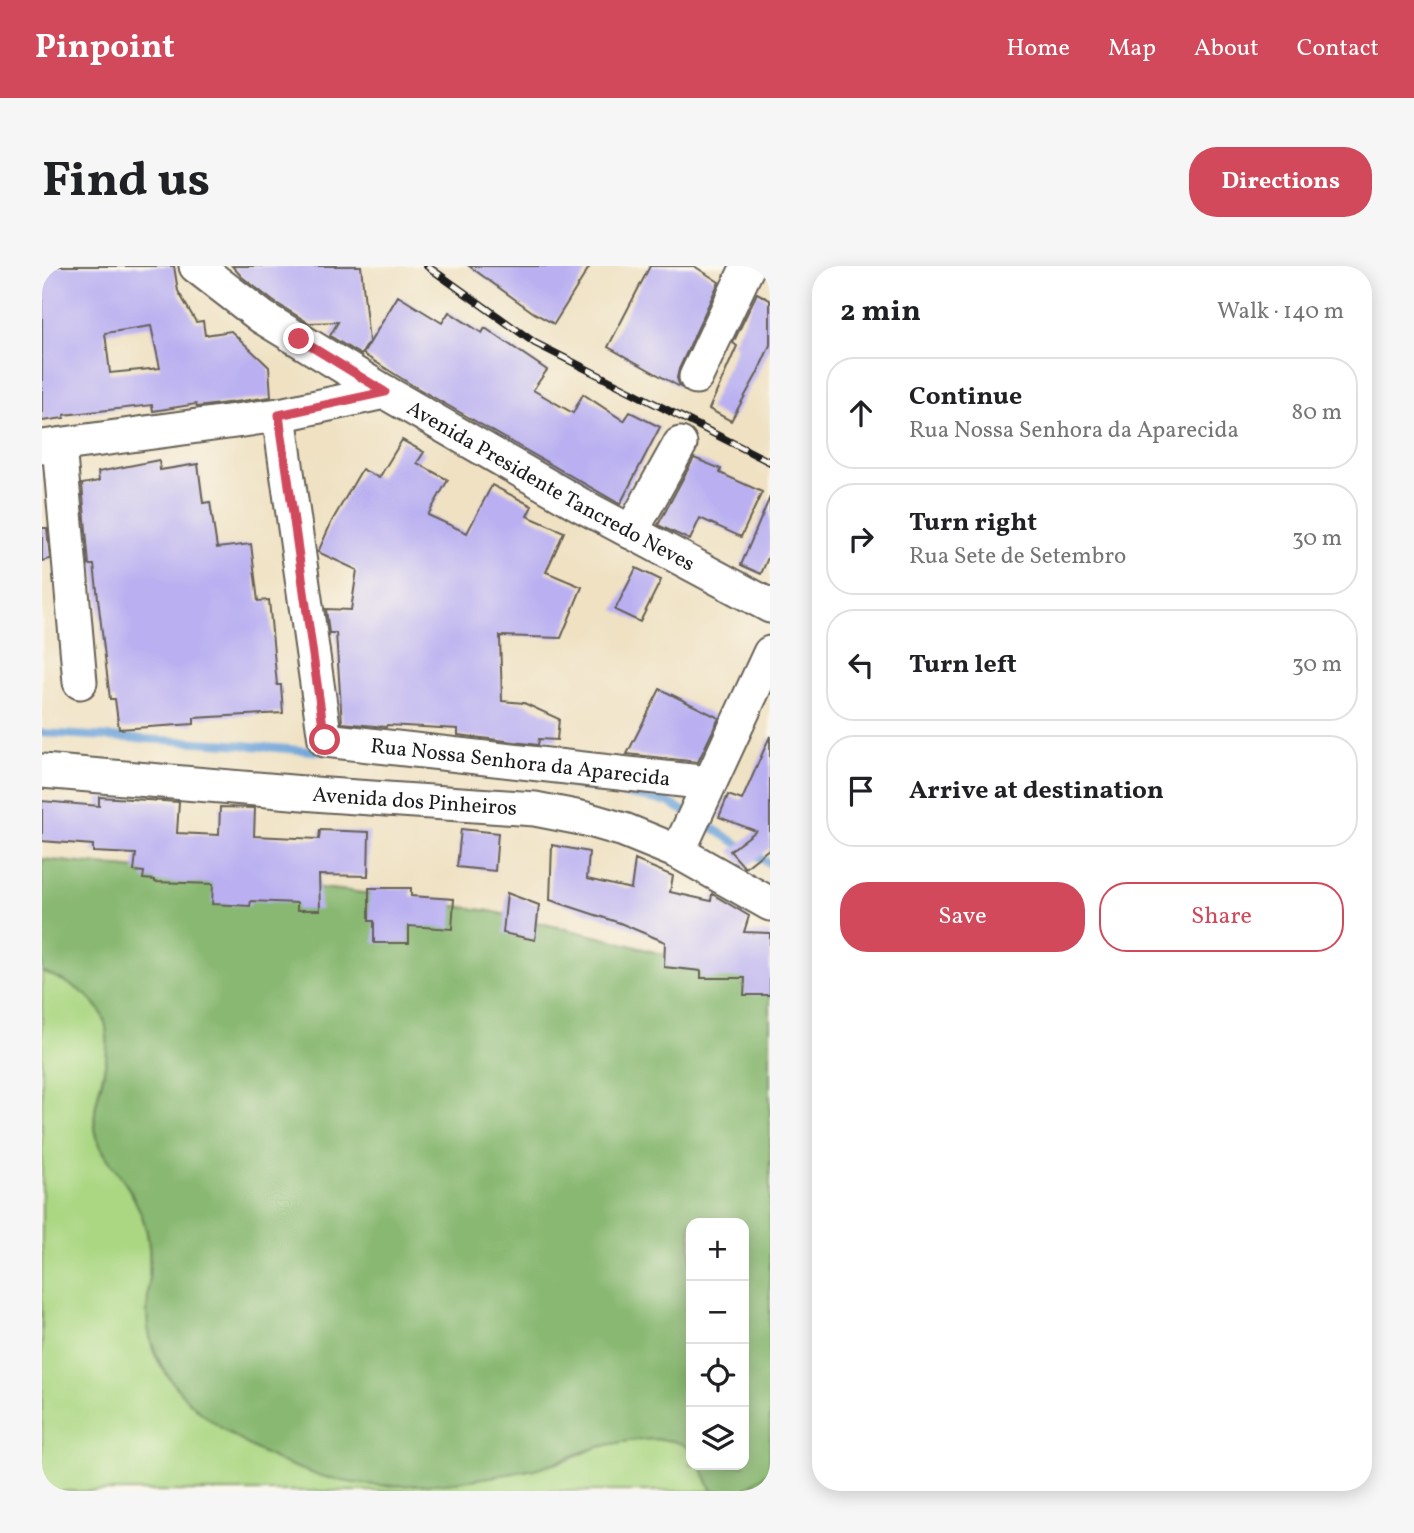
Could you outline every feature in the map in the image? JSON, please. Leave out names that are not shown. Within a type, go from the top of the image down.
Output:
[{"type":"street","name":"Avenida Presidente Tancredo Neves","points":[[196,266],[262,317],[385,392],[496,457],[770,606]]},
{"type":"street","points":[[696,377],[748,266]]},
{"type":"street","points":[[758,266],[770,273]]},
{"type":"street","points":[[80,682],[51,446],[279,415],[385,392]]},
{"type":"street","name":"Rua Nossa Senhora da Aparecida","points":[[279,415],[325,740],[705,793]]},
{"type":"street","points":[[631,532],[680,444]]},
{"type":"street","points":[[681,845],[770,653]]},
{"type":"street","name":"Avenida dos Pinheiros","points":[[42,771],[535,809],[586,819],[681,845],[770,904]]},
{"type":"green space","points":[[42,859],[349,891],[490,911],[612,940],[724,972],[770,978],[770,1472],[742,1491],[712,1491],[702,1470],[749,1470],[749,1218],[686,1218],[686,1446],[672,1441],[633,1441],[591,1449],[542,1467],[495,1476],[396,1486],[352,1483],[328,1478],[281,1462],[237,1439],[198,1410],[170,1379],[156,1354],[147,1314],[150,1258],[148,1236],[132,1195],[106,1156],[96,1132],[96,1108],[106,1062],[106,1026],[93,1001],[42,971]]},
{"type":"green space","points":[[42,971],[61,979],[89,997],[105,1020],[107,1053],[96,1107],[97,1136],[104,1153],[132,1195],[145,1225],[149,1249],[152,1346],[171,1381],[198,1410],[236,1436],[282,1460],[354,1482],[416,1485],[476,1479],[546,1466],[594,1448],[633,1441],[660,1440],[686,1446],[686,1470],[702,1470],[712,1491],[42,1491]]},
{"type":"green space","points":[[770,1472],[770,1491],[742,1491]]},
{"type":"building","points":[[42,266],[174,266],[178,291],[196,322],[203,321],[205,335],[231,331],[269,367],[271,397],[153,411],[152,405],[64,415],[64,418],[42,421]],"holes":[[[151,326],[160,368],[110,373],[105,333]]]},
{"type":"building","points":[[232,266],[361,266],[369,342],[361,355],[330,336],[338,322],[309,323],[273,301]]},
{"type":"building","points":[[469,266],[590,266],[554,324],[534,313]]},
{"type":"building","points":[[650,266],[694,266],[719,282],[679,369],[677,378],[680,387],[608,347]]},
{"type":"building","points":[[757,293],[770,300],[770,345],[731,421],[709,409],[737,346],[733,343]]},
{"type":"building","points":[[398,296],[442,323],[449,312],[482,333],[485,328],[547,370],[533,390],[573,413],[583,394],[624,421],[630,412],[660,427],[620,504],[363,354]]},
{"type":"building","points":[[402,440],[424,452],[417,463],[448,480],[428,515],[467,533],[492,485],[532,506],[527,516],[564,532],[546,572],[582,587],[561,638],[500,636],[502,701],[524,703],[559,719],[557,740],[539,739],[538,745],[458,735],[458,729],[342,723],[336,633],[329,633],[326,609],[351,610],[357,570],[318,552],[332,521],[362,469],[379,478]]},
{"type":"building","points":[[694,458],[721,469],[720,473],[762,492],[741,537],[700,518],[690,540],[658,525]]},
{"type":"building","points":[[159,460],[160,470],[198,464],[203,503],[210,502],[217,548],[251,544],[258,601],[269,600],[277,685],[281,685],[283,713],[194,718],[194,724],[119,729],[115,699],[110,699],[94,565],[89,565],[82,484],[99,481],[98,472]]},
{"type":"building","points":[[770,497],[770,553],[761,574],[741,565]]},
{"type":"building","points":[[42,528],[47,528],[50,559],[42,561]]},
{"type":"building","points":[[636,568],[661,580],[640,622],[615,610]]},
{"type":"building","points":[[660,689],[719,718],[698,762],[627,754]]},
{"type":"building","points":[[770,736],[770,848],[745,868],[730,851],[756,831],[719,817],[728,795],[742,800]]},
{"type":"building","points":[[99,797],[179,802],[177,833],[219,835],[220,807],[255,808],[254,836],[319,839],[320,830],[369,832],[368,876],[319,875],[320,910],[297,910],[297,903],[251,901],[250,906],[212,904],[213,884],[155,882],[143,879],[144,872],[134,871],[136,854],[93,852],[93,845],[42,841],[42,801],[99,806]]},
{"type":"building","points":[[461,829],[498,833],[495,871],[457,867]]},
{"type":"building","points":[[552,845],[589,852],[587,879],[631,889],[635,860],[673,876],[670,892],[711,901],[712,894],[749,916],[744,932],[770,933],[770,995],[744,995],[745,978],[701,978],[701,971],[664,967],[665,942],[620,923],[550,900]]},
{"type":"building","points":[[369,888],[411,888],[411,896],[454,899],[452,929],[409,926],[409,943],[374,943],[374,921],[369,921]]},
{"type":"building","points":[[507,893],[539,905],[535,940],[503,933]]},
{"type":"waterway","points":[[42,733],[323,752]]},
{"type":"waterway","points":[[565,783],[668,802],[687,813]]},
{"type":"waterway","points":[[701,821],[770,864]]},
{"type":"railway","points":[[427,266],[535,343],[770,462]]},
{"type":"route","points":[[299,339],[385,392],[340,404],[279,415],[325,740]]}]
